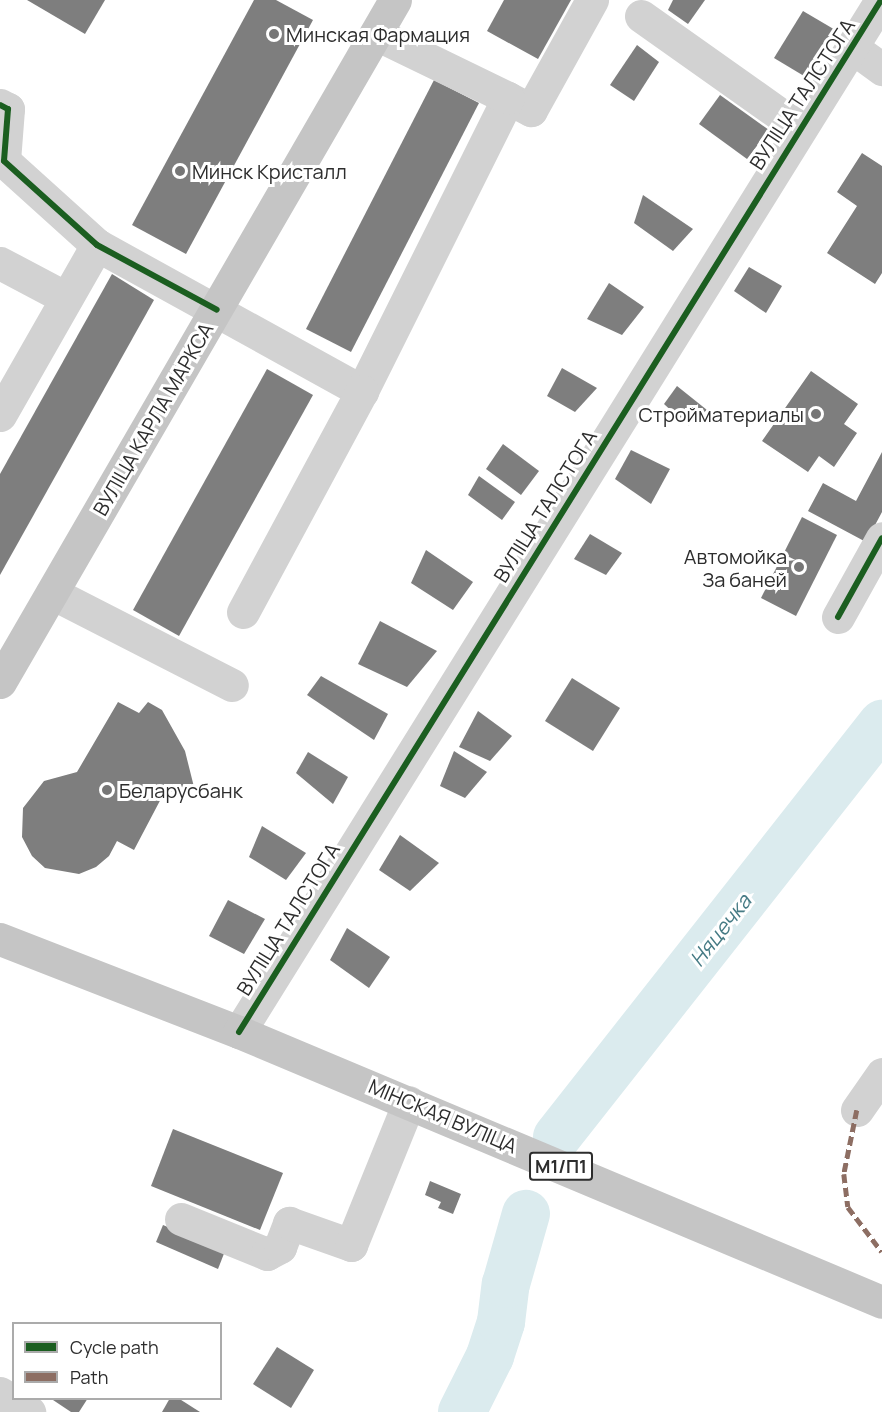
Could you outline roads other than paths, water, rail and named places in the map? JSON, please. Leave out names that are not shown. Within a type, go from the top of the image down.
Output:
[{"type":"main road","name":"ВУЛІЦА КАРЛА МАРКСА","points":[[2,673],[52,593],[395,0]]},
{"type":"main road","name":"МІНСКАЯ ВУЛІЦА","points":[[0,939],[239,1032],[882,1302]]},
{"type":"street","points":[[376,34],[531,110],[592,0]]},
{"type":"street","name":"ВУЛІЦА ТАЛСТОГА","points":[[239,1032],[799,128],[853,48],[881,0]]},
{"type":"street","points":[[641,16],[799,128]]},
{"type":"street","points":[[853,48],[882,69]]},
{"type":"street","points":[[243,612],[362,391],[508,98]]},
{"type":"street","points":[[0,105],[8,110],[4,161],[97,245],[362,391]]},
{"type":"street","points":[[0,415],[97,245]]},
{"type":"street","points":[[0,263],[66,298]]},
{"type":"street","points":[[838,617],[882,538]]},
{"type":"street","points":[[52,593],[232,685]]},
{"type":"street","points":[[857,1110],[882,1074]]},
{"type":"street","points":[[181,1219],[267,1254],[280,1247],[289,1223],[351,1245],[409,1102]]},
{"type":"street","points":[[0,1393],[29,1412]]},
{"type":"waterway","name":"Няцечка","points":[[557,1137],[882,724]]},
{"type":"waterway","name":"Няцечка","points":[[462,1412],[490,1356],[501,1322],[506,1284],[526,1214]]},
{"type":"place","name":"Минская Фармация","points":[[274,34]]},
{"type":"place","name":"Минск Кристалл","points":[[180,171]]},
{"type":"place","name":"Стройматериалы","points":[[816,414]]},
{"type":"place","name":"Автомойка За баней","points":[[799,567]]},
{"type":"place","name":"Беларусбанк","points":[[107,790]]}]
